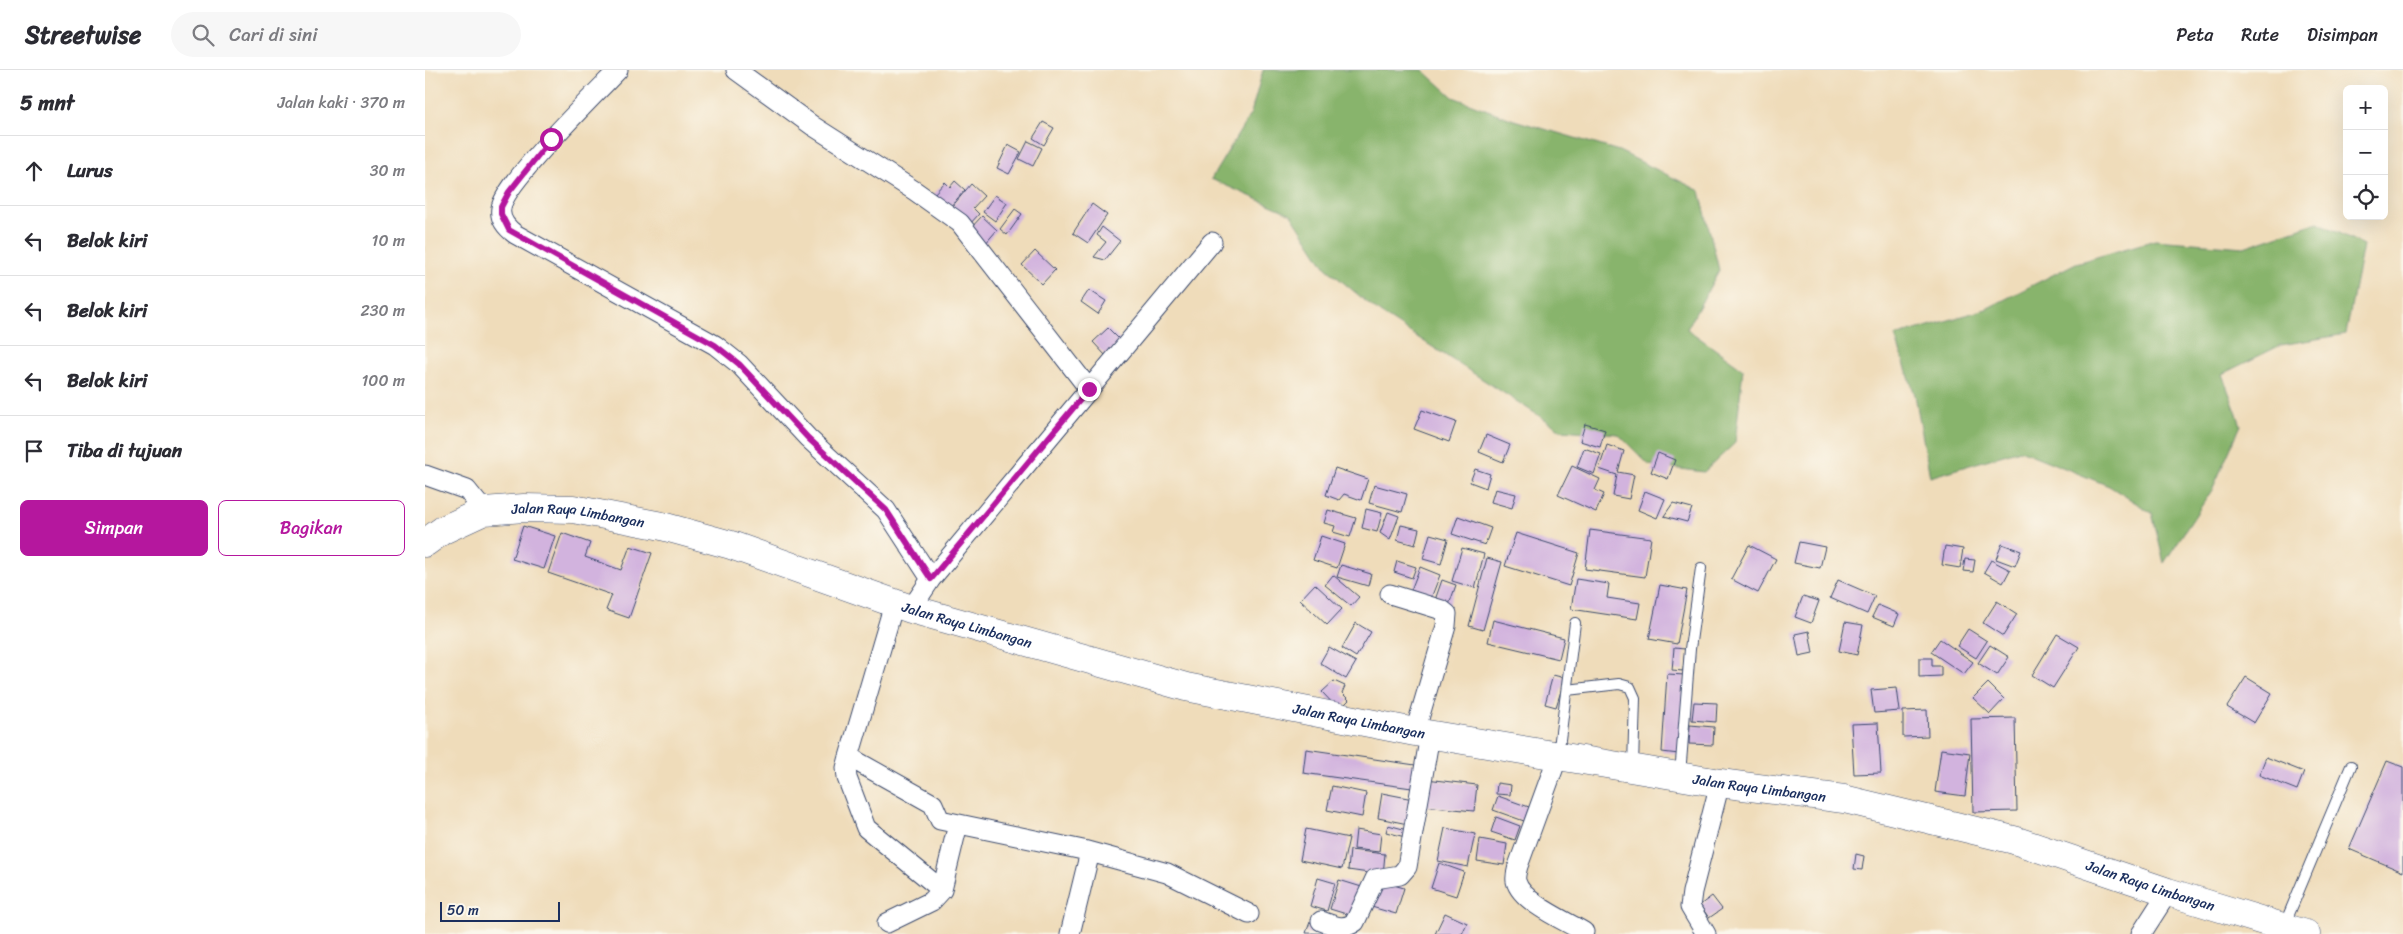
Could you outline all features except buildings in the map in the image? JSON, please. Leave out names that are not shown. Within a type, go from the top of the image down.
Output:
[{"type":"highway","name":"Jalan Raya Limbangan","points":[[425,543],[443,530],[484,512],[524,508],[573,509],[662,526],[731,546],[902,607],[1186,687],[1422,734],[1633,767],[1720,783],[1844,799],[2014,840],[2168,892],[2295,930]]},
{"type":"street","points":[[618,70],[551,139],[509,192],[501,207],[504,222],[515,234],[715,345],[731,357],[808,438],[886,510],[931,579]]},
{"type":"street","points":[[736,70],[813,126],[915,191],[960,223],[1089,389]]},
{"type":"street","points":[[942,890],[866,828],[847,778],[846,768],[849,757],[902,607],[931,579],[1212,242]]},
{"type":"street","points":[[425,476],[467,490],[484,512]]},
{"type":"street","points":[[1321,920],[1339,927],[1351,926],[1355,922],[1375,879],[1400,875],[1407,867],[1422,734],[1447,614],[1442,610],[1390,594]]},
{"type":"street","points":[[1558,756],[1515,879],[1519,889],[1528,899],[1584,932]]},
{"type":"street","points":[[849,757],[933,804],[938,819],[1090,852],[1167,873],[1249,914]]},
{"type":"street","points":[[1706,934],[1690,907],[1692,892],[1720,783]]},
{"type":"street","points":[[887,923],[932,901],[942,890],[958,824]]},
{"type":"street","points":[[1070,934],[1090,852]]},
{"type":"street","points":[[2141,934],[2168,892]]},
{"type":"lane","points":[[1680,776],[1688,664],[1701,568]]},
{"type":"lane","points":[[1558,756],[1575,623]]},
{"type":"lane","points":[[1567,690],[1619,684],[1630,687],[1635,698],[1633,767]]},
{"type":"lane","points":[[2295,930],[2351,766]]},
{"type":"green space","points":[[1263,70],[1423,70],[1453,97],[1514,120],[1619,151],[1700,191],[1719,270],[1687,329],[1743,369],[1735,443],[1704,472],[1649,465],[1618,434],[1561,430],[1380,313],[1326,268],[1291,214],[1211,179],[1251,113]]},
{"type":"green space","points":[[2318,222],[2363,245],[2346,334],[2281,345],[2222,374],[2241,425],[2212,490],[2164,563],[2152,513],[2109,486],[2020,450],[1930,477],[1915,395],[1895,336],[1986,309],[2076,263],[2155,240],[2244,247]]},
{"type":"route","points":[[551,139],[504,198],[501,214],[509,230],[715,345],[731,357],[808,438],[886,510],[931,579],[1089,389]]}]
